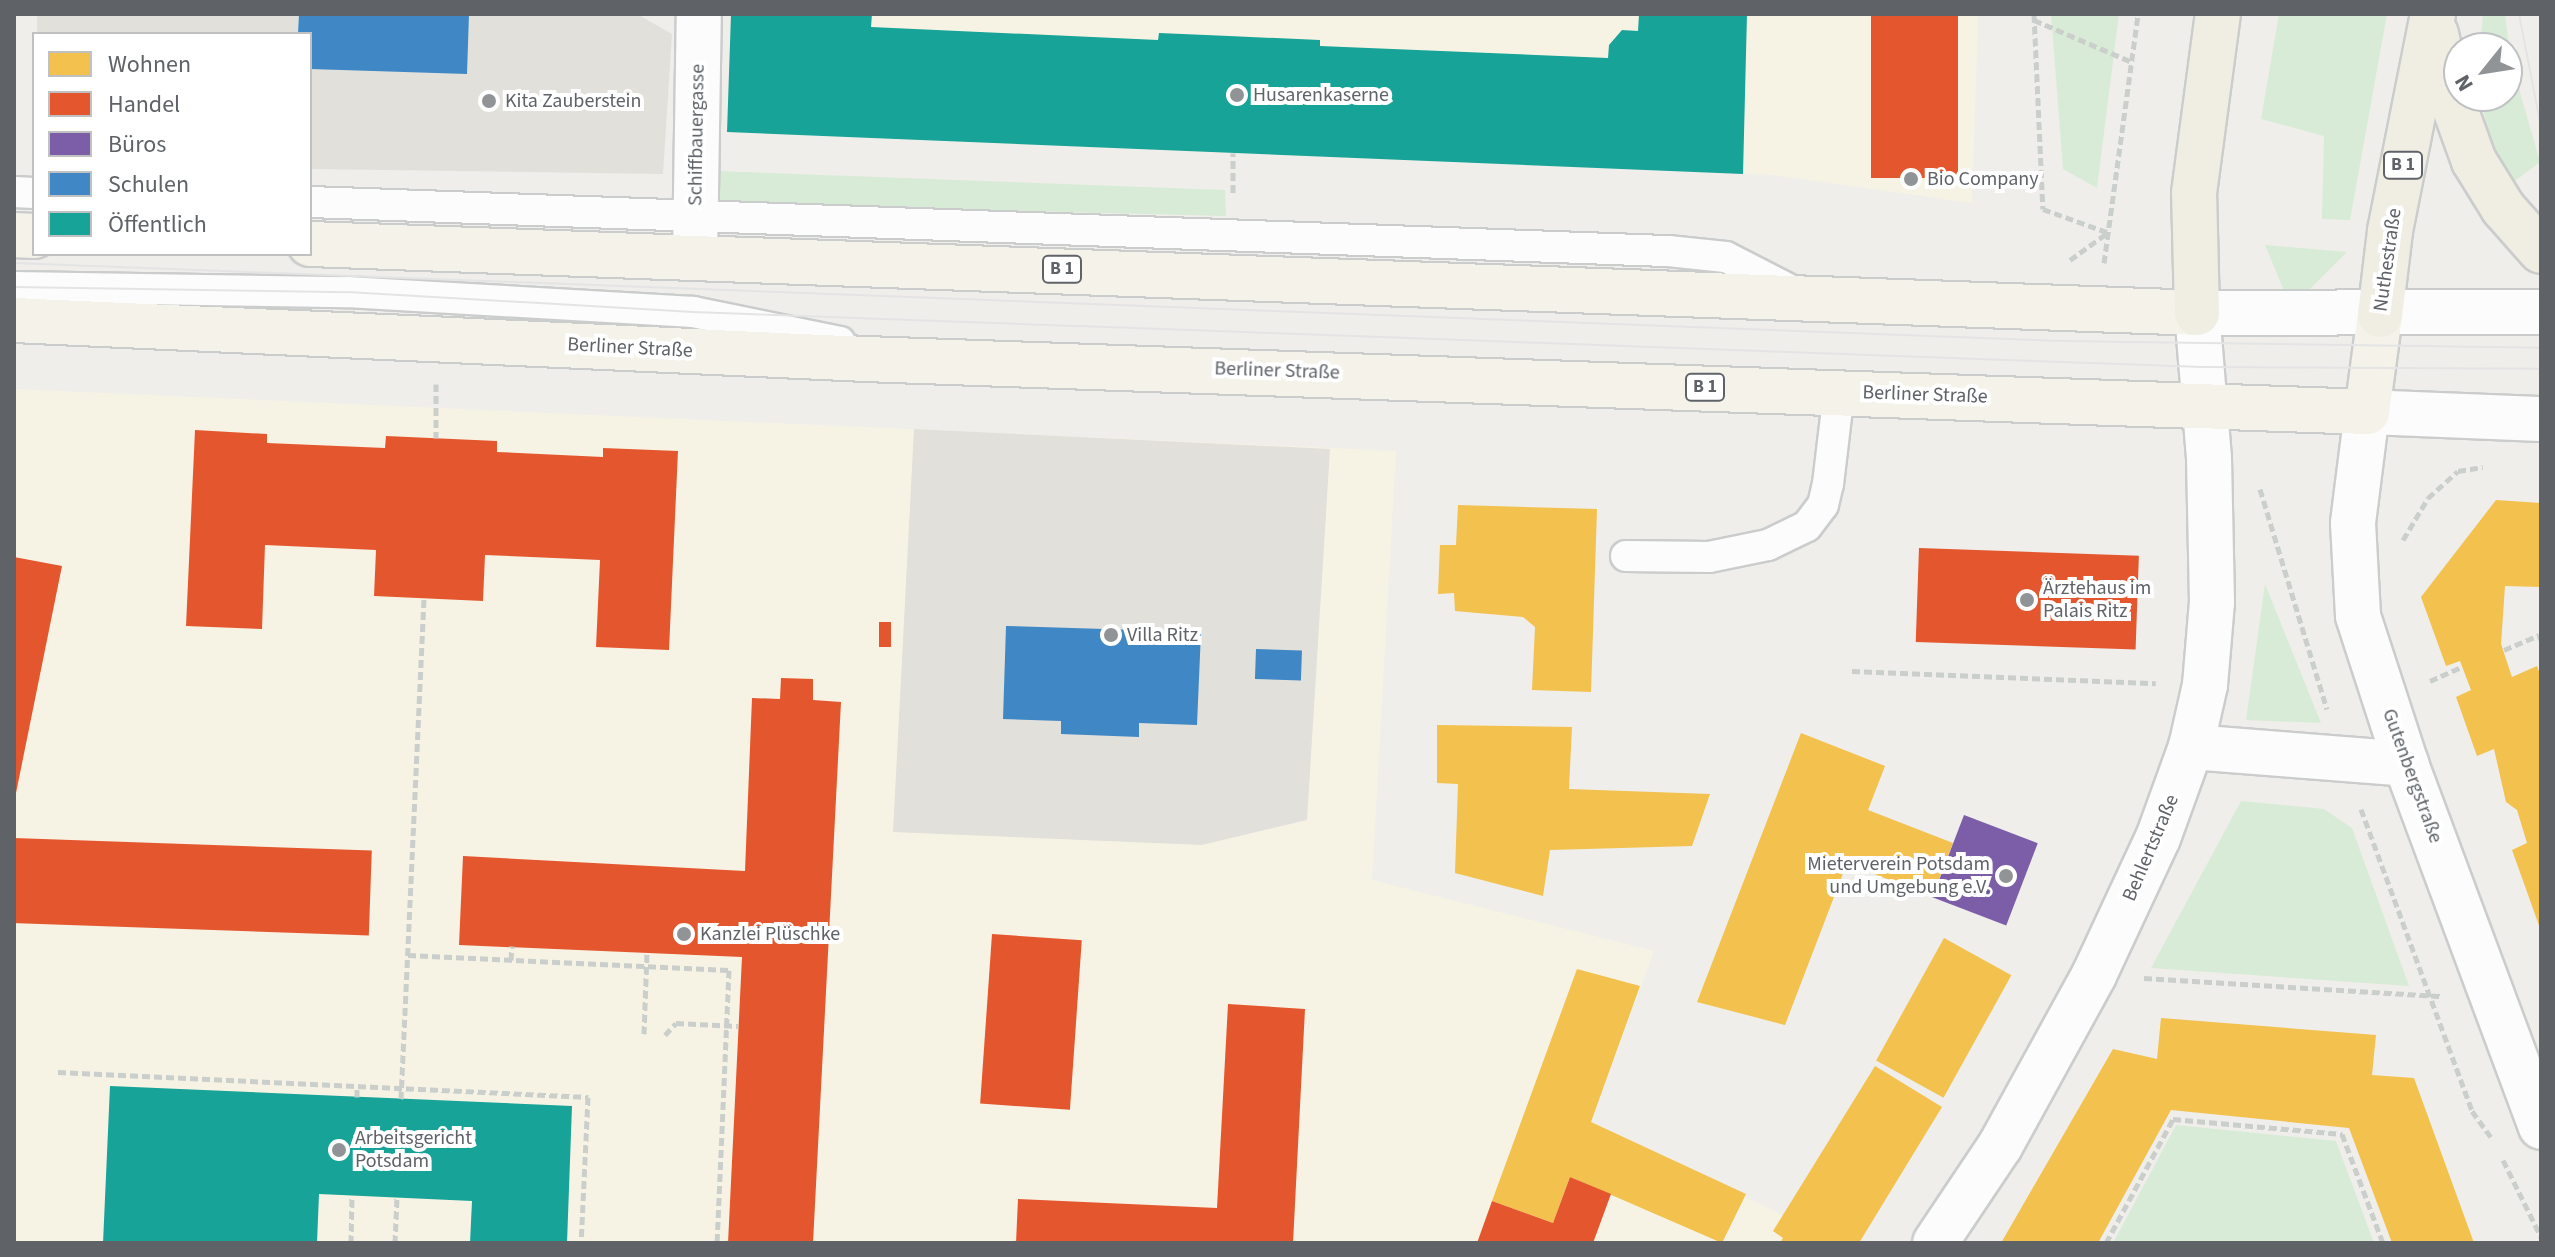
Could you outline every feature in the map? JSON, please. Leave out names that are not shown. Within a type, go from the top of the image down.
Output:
[{"type":"highway","points":[[2197,313],[2194,193],[2218,14]]},
{"type":"highway","points":[[2433,15],[2449,92],[2474,161],[2503,208],[2541,251]]},
{"type":"highway","name":"Nuthestraße","points":[[2380,315],[2390,231],[2433,15]]},
{"type":"main road","name":"B 1","points":[[312,244],[695,235],[1814,302],[2197,313]]},
{"type":"main road","name":"Nuthestraße","points":[[2367,412],[2380,315]]},
{"type":"main road","name":"Berliner Straße","points":[[14,320],[936,362],[2367,412]]},
{"type":"street","name":"Schiffbauergasse","points":[[695,235],[699,14]]},
{"type":"street","points":[[2205,407],[2197,313],[2380,315],[2541,312]]},
{"type":"street","name":"Behlertstraße","points":[[1935,1243],[2000,1146],[2094,975],[2158,838],[2191,747],[2205,685],[2212,602],[2205,407]]},
{"type":"street","name":"Berliner Straße","points":[[2367,412],[2541,419]]},
{"type":"street","name":"Gutenbergstraße","points":[[2367,412],[2353,523],[2358,616],[2406,764],[2541,1127]]},
{"type":"street","points":[[2191,747],[2406,764]]},
{"type":"lane","points":[[312,202],[695,235]]},
{"type":"lane","points":[[14,287],[347,292],[693,312],[936,362]]},
{"type":"lane","points":[[1626,556],[1709,557],[1768,545],[1807,526],[1825,495],[1839,392]]},
{"type":"path","points":[[2132,62],[2034,17],[2043,209],[2108,232],[2132,62],[2138,14]]},
{"type":"path","points":[[2399,548],[2428,498],[2458,471]]},
{"type":"path","points":[[401,1099],[424,598]]},
{"type":"path","points":[[2504,650],[2539,635],[2541,640]]},
{"type":"path","points":[[2422,685],[2462,667]]},
{"type":"path","points":[[1852,671],[2205,685]]},
{"type":"path","points":[[511,960],[512,946]]},
{"type":"path","points":[[644,1034],[647,952]]},
{"type":"path","points":[[408,955],[729,970],[717,1243]]},
{"type":"path","points":[[2094,975],[2494,999]]},
{"type":"path","points":[[665,1035],[676,1023],[738,1026]]},
{"type":"path","points":[[58,1072],[588,1097],[581,1243]]},
{"type":"path","points":[[357,1086],[357,1097]]},
{"type":"path","points":[[2472,1111],[2524,1198],[2541,1237]]},
{"type":"path","points":[[2106,1243],[2173,1119],[2342,1134],[2383,1243]]},
{"type":"path","points":[[351,1243],[352,1196]]},
{"type":"path","points":[[395,1243],[397,1198]]},
{"type":"shaded area","name":"Kita Zauberstein","points":[[37,14],[637,14],[672,34],[663,174],[312,169],[312,32],[37,32]]},
{"type":"shaded area","name":"Husarenkaserne","points":[[731,14],[1978,14],[1972,203],[1772,175],[727,132]]},
{"type":"shaded area","points":[[14,389],[1396,451],[1372,880],[1654,951],[1591,1122],[1840,1243],[14,1243]]},
{"type":"shaded area","name":"Villa Ritz","points":[[914,429],[1330,449],[1307,820],[1202,845],[893,832]]},
{"type":"green space","points":[[2051,14],[2119,14],[2097,188],[2063,169]]},
{"type":"green space","points":[[2279,14],[2387,14],[2350,220],[2322,219],[2324,136],[2261,119]]},
{"type":"green space","points":[[2483,14],[2505,14],[2507,32],[2481,32]]},
{"type":"green space","points":[[2523,103],[2540,162],[2511,184],[2488,135],[2484,112],[2523,112]]},
{"type":"green space","points":[[716,171],[1225,190],[1226,216],[717,203]]},
{"type":"green space","points":[[2265,245],[2347,252],[2309,290],[2284,291]]},
{"type":"green space","points":[[2265,584],[2321,723],[2246,720]]},
{"type":"green space","points":[[2241,801],[2324,809],[2352,828],[2409,986],[2151,968]]},
{"type":"green space","points":[[2176,1125],[2336,1141],[2374,1243],[2113,1243]]},
{"type":"building: Wohnen","points":[[2496,500],[2541,503],[2541,587],[2505,586],[2501,644],[2512,677],[2537,666],[2541,677],[2541,931],[2512,850],[2527,843],[2517,810],[2506,802],[2494,749],[2477,756],[2456,697],[2471,690],[2460,661],[2446,666],[2421,597]]},
{"type":"building: Wohnen","points":[[1458,505],[1597,509],[1591,692],[1532,690],[1535,627],[1523,617],[1455,611],[1454,593],[1438,594],[1440,545],[1456,545]]},
{"type":"building: Wohnen","points":[[1437,725],[1572,727],[1569,789],[1710,794],[1692,846],[1550,850],[1543,896],[1455,873],[1458,784],[1437,783]]},
{"type":"building: Wohnen","points":[[1801,733],[1885,766],[1868,810],[1953,843],[1932,897],[1847,863],[1785,1025],[1697,1002]]},
{"type":"building: Wohnen","points":[[1944,938],[2011,975],[1943,1098],[1876,1060]]},
{"type":"building: Wohnen","points":[[1577,969],[1640,986],[1591,1122],[1746,1194],[1722,1243],[1570,1177],[1553,1223],[1492,1201]]},
{"type":"building: Wohnen","points":[[2161,1018],[2376,1035],[2372,1075],[2414,1078],[2474,1243],[2392,1243],[2349,1128],[2171,1110],[2098,1243],[2001,1243],[2113,1049],[2157,1059]]},
{"type":"building: Wohnen","points":[[1875,1066],[1942,1107],[1859,1243],[1780,1243],[1783,1238],[1773,1231]]},
{"type":"building: Handel","points":[[1871,14],[1958,14],[1958,178],[1871,178]]},
{"type":"building: Handel","points":[[195,430],[267,434],[267,443],[385,448],[386,436],[497,441],[497,452],[603,457],[603,448],[678,451],[669,650],[596,647],[600,560],[485,555],[483,601],[374,596],[376,550],[265,545],[262,629],[186,626]]},
{"type":"building: Handel","name":"Ärztehaus im Palais Ritz","points":[[1919,548],[2139,556],[2136,650],[1916,642]]},
{"type":"building: Handel","points":[[14,557],[62,566],[15,798],[14,798]]},
{"type":"building: Handel","points":[[879,622],[891,622],[891,647],[879,647]]},
{"type":"building: Handel","points":[[781,678],[813,679],[813,700],[841,702],[813,1243],[728,1243],[742,957],[459,945],[463,856],[745,871],[752,698],[780,699]]},
{"type":"building: Handel","points":[[14,838],[372,850],[369,935],[14,923]]},
{"type":"building: Handel","points":[[992,934],[1082,940],[1070,1110],[980,1104]]},
{"type":"building: Handel","points":[[1228,1004],[1305,1009],[1293,1243],[1016,1243],[1018,1199],[1217,1208]]},
{"type":"building: Handel","points":[[1570,1177],[1611,1194],[1593,1243],[1477,1243],[1492,1201],[1553,1223]]},
{"type":"building: Büros","points":[[1964,815],[2038,843],[2006,925],[1932,897]]},
{"type":"building: Schulen","points":[[299,14],[469,14],[467,74],[312,69],[312,32],[298,32]]},
{"type":"building: Schulen","points":[[1006,626],[1201,632],[1197,725],[1139,723],[1139,737],[1061,734],[1061,721],[1003,719]]},
{"type":"building: Schulen","points":[[1256,649],[1302,651],[1301,681],[1255,679]]},
{"type":"building: Öffentlich","name":"Husarenkaserne","points":[[731,14],[872,14],[871,27],[1158,40],[1159,33],[1320,40],[1320,46],[1608,58],[1609,45],[1622,30],[1638,31],[1639,14],[1747,14],[1743,174],[727,132]]},
{"type":"building: Öffentlich","name":"Arbeitsgericht Potsdam","points":[[110,1086],[572,1106],[567,1243],[470,1243],[472,1201],[319,1194],[317,1243],[103,1243]]},
{"type":"tram line","points":[[2519,14],[2541,127]]},
{"type":"tram line","points":[[14,263],[2064,341],[2541,348]]},
{"type":"tram line","points":[[14,287],[347,292],[693,312],[2202,367],[2541,369]]},
{"type":"place","name":"Husarenkaserne","points":[[1237,95]]},
{"type":"place","name":"Kita Zauberstein","points":[[489,101]]},
{"type":"place","name":"Bio Company","points":[[1911,179]]},
{"type":"place","name":"Ärztehaus im Palais Ritz","points":[[2027,600]]},
{"type":"place","name":"Villa Ritz","points":[[1111,635]]},
{"type":"place","name":"Mieterverein Potsdam und Umgebung e.V.","points":[[2006,876]]},
{"type":"place","name":"Kanzlei Plüschke","points":[[684,934]]},
{"type":"place","name":"Arbeitsgericht Potsdam","points":[[339,1150]]}]
